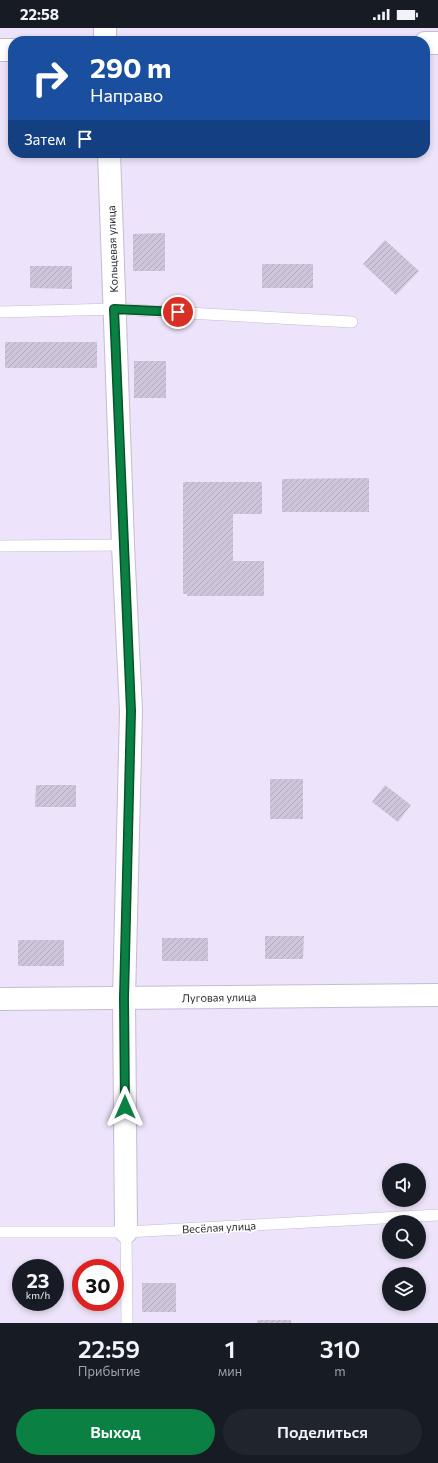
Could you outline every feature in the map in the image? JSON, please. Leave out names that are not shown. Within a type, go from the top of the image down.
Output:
[{"type":"street","name":"Кольцевая улица","points":[[109,158],[123,545],[131,711],[124,998],[126,1232]]},
{"type":"street","name":"Луговая улица","points":[[0,999],[438,995]]},
{"type":"lane","points":[[0,312],[114,309],[352,322]]},
{"type":"lane","points":[[0,546],[123,545]]},
{"type":"lane","name":"Весёлая улица","points":[[0,1232],[126,1232],[438,1215]]},
{"type":"lane","points":[[126,1232],[127,1323]]},
{"type":"building","points":[[165,233],[165,271],[133,271],[133,234]]},
{"type":"building","points":[[385,240],[419,271],[396,295],[363,264]]},
{"type":"building","points":[[262,264],[313,264],[313,288],[262,288]]},
{"type":"building","points":[[30,266],[72,266],[72,289],[30,288]]},
{"type":"building","points":[[5,342],[97,342],[97,368],[5,368]]},
{"type":"building","points":[[134,361],[166,361],[166,398],[134,398]]},
{"type":"building","points":[[369,478],[369,512],[282,512],[282,479]]},
{"type":"building","points":[[183,482],[262,482],[262,514],[233,514],[233,561],[264,561],[264,596],[187,596],[187,594],[183,594]]},
{"type":"building","points":[[270,779],[303,779],[303,819],[270,819]]},
{"type":"building","points":[[36,785],[76,785],[76,807],[35,807]]},
{"type":"building","points":[[385,785],[411,805],[398,822],[372,802]]},
{"type":"building","points":[[265,936],[304,936],[303,959],[265,959]]},
{"type":"building","points":[[162,938],[208,938],[208,961],[162,961]]},
{"type":"building","points":[[18,940],[64,940],[64,966],[18,966]]},
{"type":"building","points":[[142,1283],[176,1283],[176,1312],[142,1312]]},
{"type":"building","points":[[257,1320],[291,1320],[291,1323],[257,1323]]},
{"type":"route","points":[[125,1107],[124,998],[131,711],[114,309],[178,312]]}]
